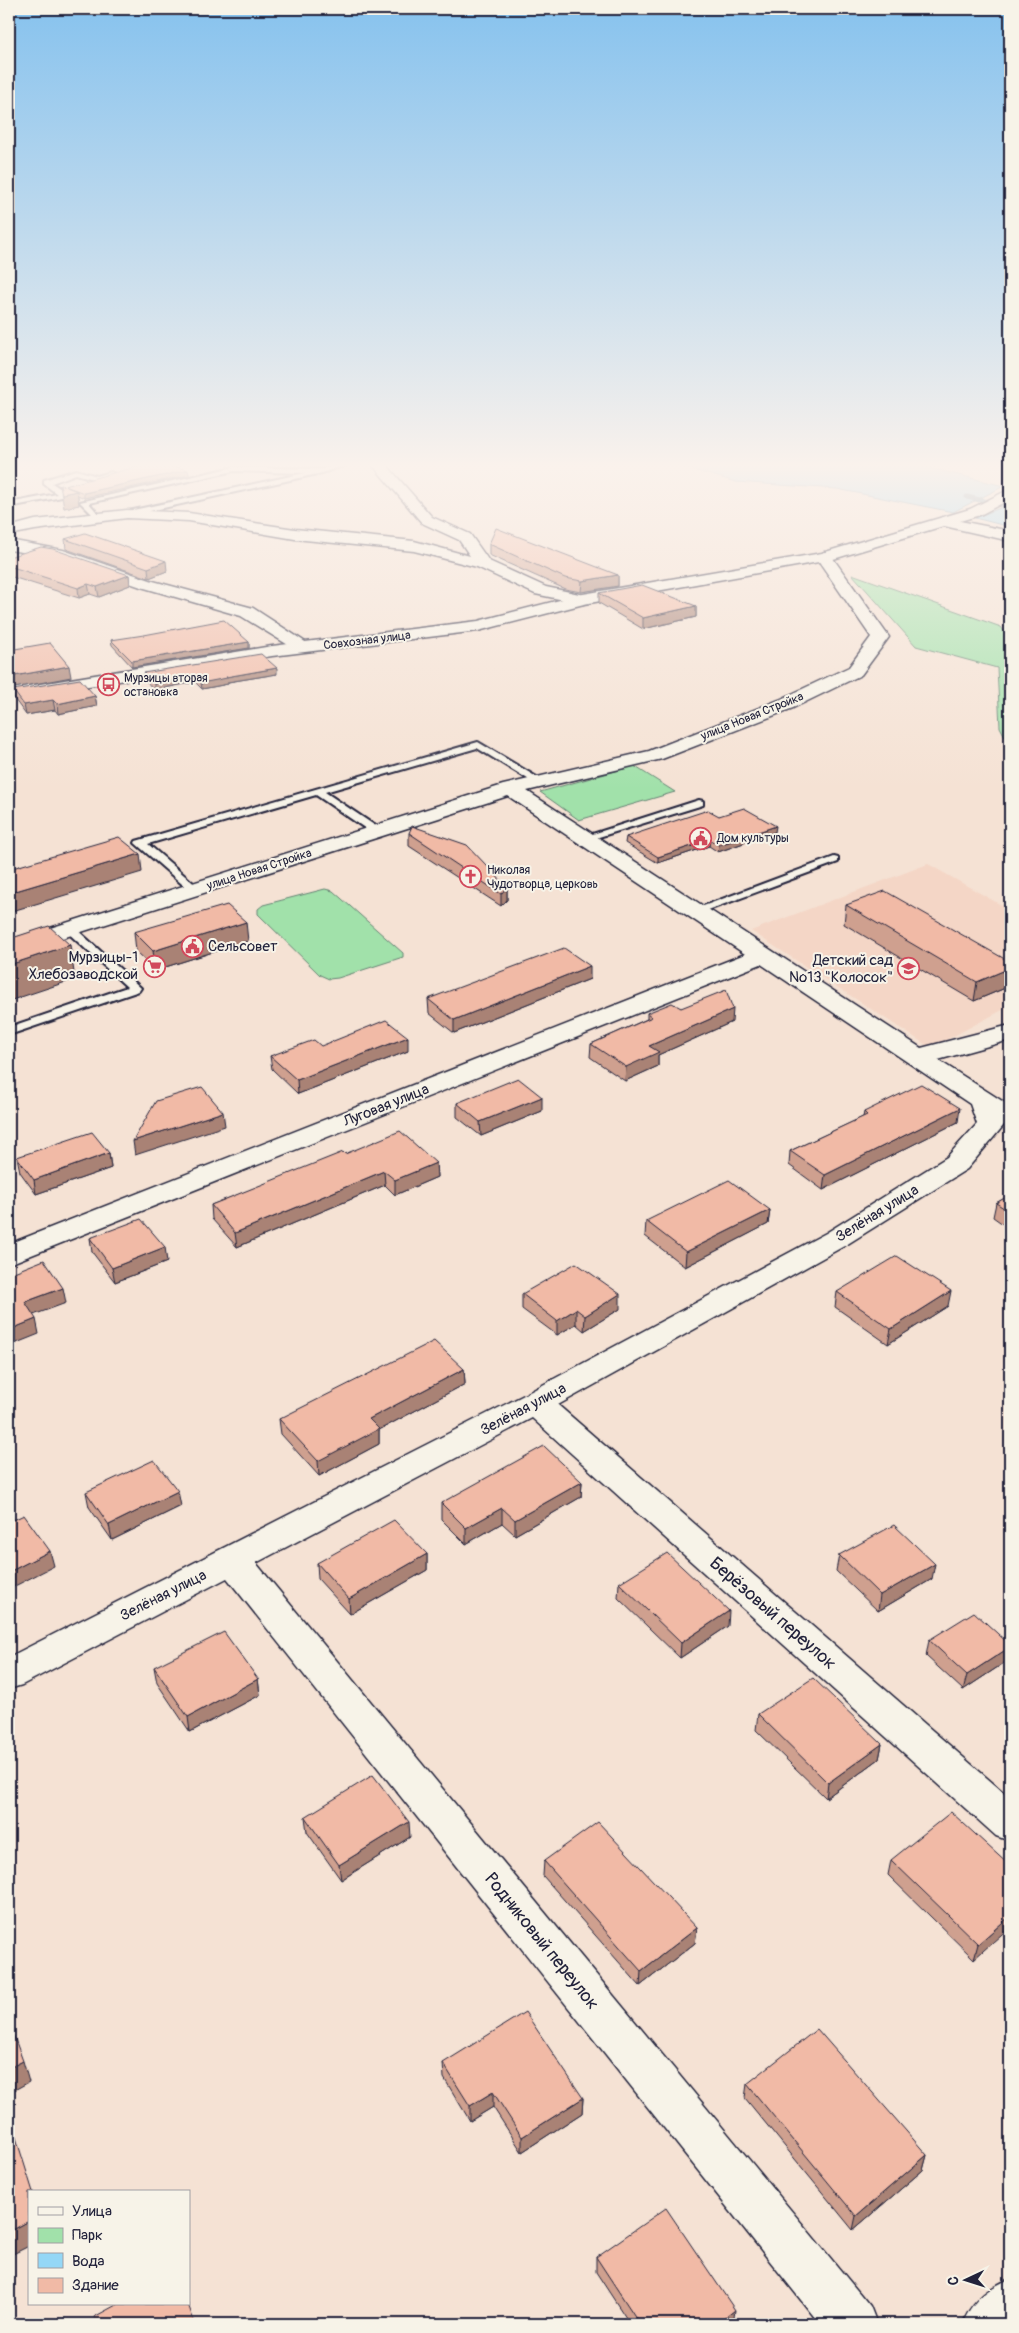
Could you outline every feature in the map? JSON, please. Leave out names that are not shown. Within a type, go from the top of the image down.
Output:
[{"type":"street","points":[[109,571],[147,584],[247,612],[304,647]]},
{"type":"street","points":[[499,571],[541,591],[583,599]]},
{"type":"street","name":"Совхозная улица","points":[[9,694],[304,647],[478,626],[583,599],[744,571]]},
{"type":"street","name":"улица Новая Стройка","points":[[9,948],[510,789],[655,755],[786,704],[855,672],[880,637],[834,571]]},
{"type":"street","points":[[510,789],[1010,1118]]},
{"type":"street","name":"Луговая улица","points":[[9,1255],[763,955]]},
{"type":"street","points":[[919,1057],[1010,1032]]},
{"type":"street","name":"Зелёная улица","points":[[9,1674],[535,1403],[836,1239],[958,1163],[991,1126],[982,1099]]},
{"type":"street","name":"Берёзовый переулок","points":[[535,1403],[1010,1823]]},
{"type":"street","name":"Родниковый переулок","points":[[232,1559],[852,2324]]},
{"type":"street","points":[[988,2324],[1010,2304]]},
{"type":"lane","points":[[194,889],[136,844],[478,745],[540,782]]},
{"type":"lane","points":[[317,791],[376,831]]},
{"type":"lane","points":[[585,838],[699,803]]},
{"type":"lane","points":[[696,911],[834,860]]},
{"type":"lane","points":[[9,1031],[135,988],[70,929]]},
{"type":"shaded area","name":"Детский сад №13 \"Колосок\"","points":[[928,864],[1010,910],[1010,1006],[931,1048],[751,931]]},
{"type":"green space","points":[[852,574],[1001,627],[1010,639],[1010,746],[1000,727],[997,668],[916,646]]},
{"type":"green space","points":[[634,766],[675,792],[579,820],[540,792]]},
{"type":"green space","points":[[325,889],[333,891],[403,953],[403,957],[338,978],[329,979],[320,975],[258,914],[258,909],[263,905]]},
{"type":"building","points":[[24,571],[117,571],[129,575],[97,587],[88,584],[78,588]]},
{"type":"building","points":[[549,571],[607,571],[618,575],[582,581],[565,578]]},
{"type":"building","points":[[642,585],[696,606],[643,618],[599,593]]},
{"type":"building","points":[[224,620],[249,642],[132,661],[111,640],[144,635]]},
{"type":"building","points":[[50,643],[69,666],[9,677],[9,650]]},
{"type":"building","points":[[261,654],[277,668],[201,683],[195,677],[154,684],[143,673]]},
{"type":"building","points":[[80,679],[95,696],[57,704],[53,700],[24,705],[13,690]]},
{"type":"building","name":"Дом культуры","points":[[744,808],[776,826],[719,845],[710,840],[658,857],[626,837],[708,810],[719,816]]},
{"type":"building","points":[[412,826],[467,845],[507,887],[501,894],[409,833]]},
{"type":"building","points":[[119,837],[140,854],[9,893],[9,869]]},
{"type":"building","points":[[885,891],[1010,962],[1010,968],[977,982],[846,905]]},
{"type":"building","points":[[227,905],[246,922],[153,951],[134,932]]},
{"type":"building","points":[[49,926],[70,945],[9,965],[9,939]]},
{"type":"building","points":[[564,948],[590,966],[454,1020],[428,999]]},
{"type":"building","points":[[726,990],[733,1009],[649,1046],[659,1052],[626,1067],[591,1044],[652,1017],[647,1013],[672,1003],[681,1008]]},
{"type":"building","points":[[386,1020],[408,1037],[297,1080],[270,1056],[314,1040],[321,1046]]},
{"type":"building","points":[[518,1078],[542,1097],[480,1122],[457,1103]]},
{"type":"building","points":[[921,1084],[960,1108],[825,1175],[790,1151],[867,1115],[864,1112]]},
{"type":"building","points":[[202,1087],[223,1112],[133,1141],[156,1101]]},
{"type":"building","points":[[400,1131],[436,1163],[395,1180],[384,1171],[235,1233],[211,1205],[343,1152],[345,1154]]},
{"type":"building","points":[[92,1132],[109,1153],[34,1180],[17,1157]]},
{"type":"building","points":[[729,1180],[770,1210],[686,1252],[646,1221]]},
{"type":"building","points":[[1010,1195],[1010,1212],[996,1203]]},
{"type":"building","points":[[141,1219],[165,1247],[112,1268],[90,1238]]},
{"type":"building","points":[[897,1256],[951,1291],[891,1329],[837,1292]]},
{"type":"building","points":[[44,1260],[63,1288],[25,1302],[36,1319],[9,1330],[9,1274]]},
{"type":"building","points":[[576,1263],[620,1294],[585,1316],[576,1309],[557,1321],[522,1294]]},
{"type":"building","points":[[434,1341],[464,1369],[369,1419],[379,1429],[318,1461],[279,1419]]},
{"type":"building","points":[[544,1446],[582,1482],[515,1520],[502,1508],[466,1528],[441,1503]]},
{"type":"building","points":[[154,1460],[178,1491],[109,1525],[86,1492]]},
{"type":"building","points":[[24,1515],[50,1551],[9,1572],[9,1522]]},
{"type":"building","points":[[394,1520],[427,1554],[349,1599],[317,1563]]},
{"type":"building","points":[[894,1525],[935,1564],[880,1595],[839,1555]]},
{"type":"building","points":[[667,1553],[729,1611],[681,1643],[619,1583]]},
{"type":"building","points":[[974,1612],[1010,1647],[967,1675],[929,1640]]},
{"type":"building","points":[[224,1632],[258,1679],[188,1717],[154,1667]]},
{"type":"building","points":[[813,1678],[882,1744],[828,1783],[758,1714]]},
{"type":"building","points":[[373,1775],[409,1822],[339,1865],[305,1817]]},
{"type":"building","points":[[951,1812],[1010,1866],[1010,1916],[978,1944],[891,1860]]},
{"type":"building","points":[[598,1822],[697,1928],[641,1971],[544,1861]]},
{"type":"building","points":[[525,2012],[583,2098],[522,2137],[493,2092],[470,2106],[443,2063]]},
{"type":"building","points":[[9,2023],[23,2061],[9,2068]]},
{"type":"building","points":[[817,2029],[927,2155],[856,2216],[747,2084]]},
{"type":"building","points":[[9,2115],[32,2190],[28,2190],[28,2222],[9,2232]]},
{"type":"building","points":[[666,2208],[735,2310],[717,2324],[640,2324],[596,2257]]},
{"type":"building","points":[[114,2306],[189,2306],[195,2324],[96,2324],[94,2317]]},
{"type":"place","name":"Мурзицы вторая остановка","points":[[108,685]]},
{"type":"place","name":"Дом культуры","points":[[701,838]]},
{"type":"place","name":"Николая Чудотворца, церковь","points":[[471,877]]},
{"type":"place","name":"Сельсовет","points":[[192,946]]},
{"type":"place","name":"Мурзицы-1 Хлебозаводской","points":[[154,966]]},
{"type":"place","name":"Детский сад №13 \"Колосок\"","points":[[909,969]]}]
